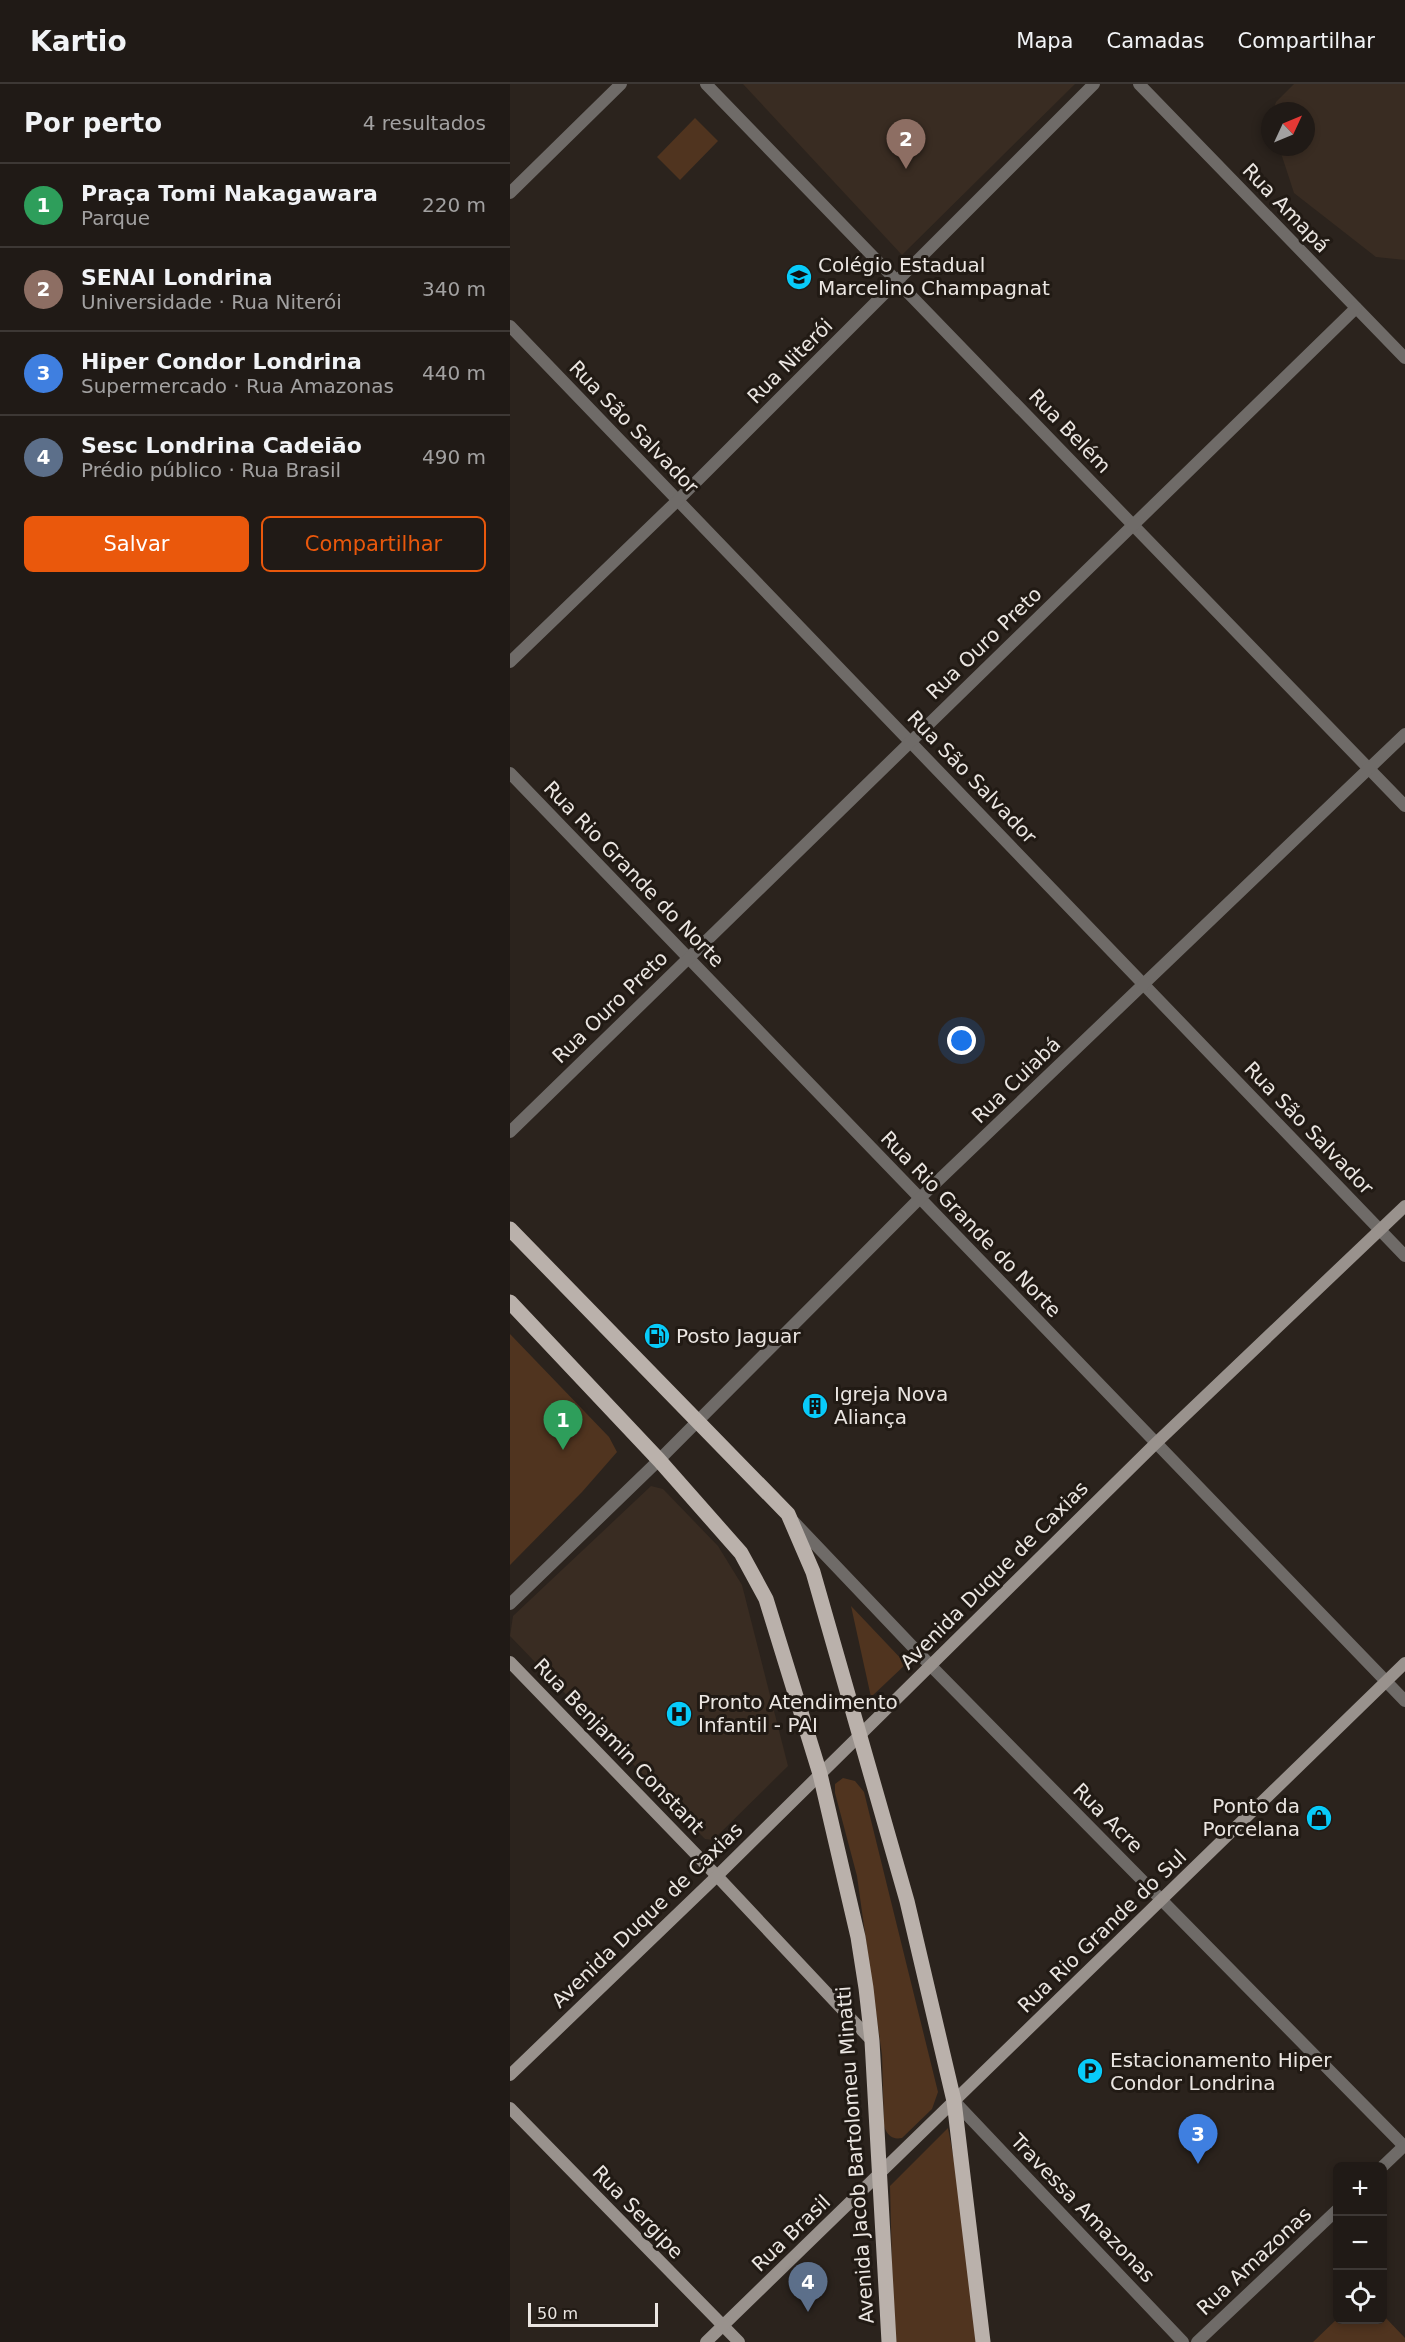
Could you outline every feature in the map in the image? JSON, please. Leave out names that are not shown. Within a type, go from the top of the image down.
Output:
[{"type":"main road","points":[[510,1229],[788,1514],[813,1572],[858,1737],[907,1901],[954,2101],[983,2342]]},
{"type":"main road","name":"Avenida Jacob Bartolomeu Minatti","points":[[510,1302],[659,1460],[741,1553],[766,1599],[820,1774],[858,1937],[872,2041],[889,2342]]},
{"type":"street","points":[[510,193],[621,84]]},
{"type":"street","name":"Rua Belém","points":[[706,84],[1405,806]]},
{"type":"street","name":"Rua Niterói","points":[[510,662],[678,500],[1094,84]]},
{"type":"street","name":"Rua Amapá","points":[[1140,84],[1405,358]]},
{"type":"street","name":"Rua Ouro Preto","points":[[510,1132],[1356,308]]},
{"type":"street","name":"Rua São Salvador","points":[[510,326],[1405,1256]]},
{"type":"street","name":"Rua Cuiabá","points":[[510,1604],[659,1460],[920,1198],[1405,734]]},
{"type":"street","name":"Rua Rio Grande do Norte","points":[[510,773],[1405,1701]]},
{"type":"street","name":"Avenida Duque de Caxias","points":[[510,2076],[717,1876],[1155,1444],[1405,1206]]},
{"type":"street","name":"Rua Acre","points":[[788,1514],[931,1665],[1405,2146]]},
{"type":"street","name":"Rua Benjamin Constant","points":[[510,1662],[717,1876],[872,2041]]},
{"type":"street","name":"Rua Rio Grande do Sul","points":[[954,2101],[1405,1663]]},
{"type":"street","name":"Rua Brasil","points":[[706,2342],[954,2101]]},
{"type":"street","name":"Travessa Amazonas","points":[[954,2101],[1183,2342]]},
{"type":"street","name":"Rua Sergipe","points":[[510,2108],[739,2342]]},
{"type":"street","points":[[1387,2162],[1405,2146]]},
{"type":"street","name":"Rua Amazonas","points":[[1197,2342],[1333,2214]]},
{"type":"shaded area","points":[[743,84],[1075,84],[902,255]]},
{"type":"shaded area","points":[[1294,84],[1405,84],[1405,260],[1376,257],[1294,193],[1282,156],[1315,156],[1315,102],[1276,102]]},
{"type":"shaded area","points":[[695,118],[718,141],[680,180],[657,157]]},
{"type":"shaded area","points":[[510,1334],[609,1437],[617,1452],[582,1492],[510,1565]]},
{"type":"shaded area","name":"Pronto Atendimento Infantil - PAI","points":[[651,1486],[663,1489],[718,1546],[742,1585],[788,1766],[713,1840],[705,1839],[510,1636],[513,1616]]},
{"type":"shaded area","points":[[851,1606],[906,1664],[871,1697]]},
{"type":"shaded area","points":[[843,1778],[855,1781],[864,1792],[938,2092],[932,2109],[902,2138],[890,2136],[884,2126],[882,2055],[857,1876],[835,1793],[835,1784]]},
{"type":"shaded area","points":[[948,2128],[963,2208],[976,2342],[894,2342],[890,2186]]},
{"type":"shaded area","points":[[1387,2319],[1405,2338],[1405,2342],[1313,2342],[1333,2323],[1387,2324]]},
{"type":"place","name":"SENAI Londrina","points":[[906,169]]},
{"type":"place","name":"Colégio Estadual Marcelino Champagnat","points":[[799,277]]},
{"type":"place","name":"Posto Jaguar","points":[[657,1336]]},
{"type":"place","name":"Igreja Nova Aliança","points":[[815,1406]]},
{"type":"place","name":"Praça Tomi Nakagawara","points":[[563,1450]]},
{"type":"place","name":"Pronto Atendimento Infantil - PAI","points":[[679,1714]]},
{"type":"place","name":"Ponto da Porcelana","points":[[1319,1818]]},
{"type":"place","name":"Estacionamento Hiper Condor Londrina","points":[[1090,2071]]},
{"type":"place","name":"Hiper Condor Londrina","points":[[1198,2164]]},
{"type":"place","name":"Sesc Londrina Cadeião","points":[[808,2312]]}]
